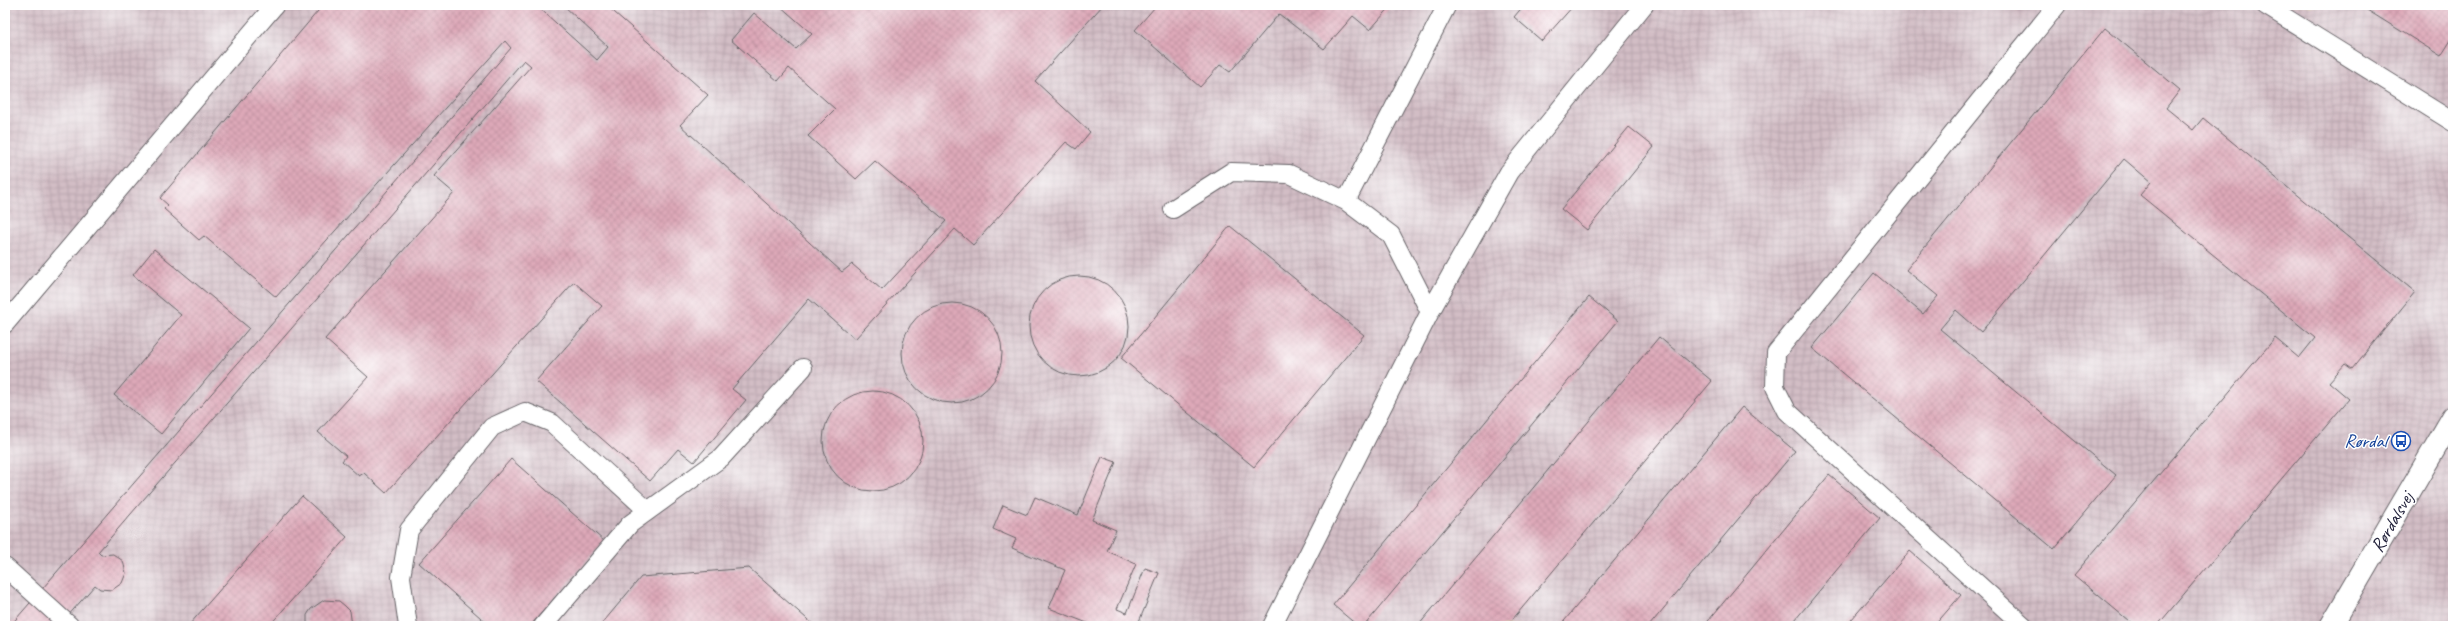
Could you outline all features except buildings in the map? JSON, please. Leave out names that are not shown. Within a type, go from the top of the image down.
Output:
[{"type":"street","name":"Rørdalsvej","points":[[2331,626],[2453,417]]},
{"type":"lane","points":[[5,324],[275,5]]},
{"type":"lane","points":[[1346,201],[1447,5]]},
{"type":"lane","points":[[1272,626],[1430,312],[1509,172],[1644,5]]},
{"type":"lane","points":[[2024,626],[1787,411],[1775,387],[1776,353],[2057,5]]},
{"type":"lane","points":[[2264,5],[2453,122]]},
{"type":"lane","points":[[1173,209],[1231,172],[1289,174],[1346,201],[1390,235],[1430,312]]},
{"type":"lane","points":[[543,626],[630,524],[721,458],[803,368]]},
{"type":"lane","points":[[408,626],[401,577],[409,530],[492,428],[526,412],[552,423],[648,511]]},
{"type":"lane","points":[[5,566],[70,626]]},
{"type":"shaded area","points":[[5,5],[2453,5],[2453,626],[5,626]]},
{"type":"place","name":"Rørdal","points":[[2401,441]]}]
